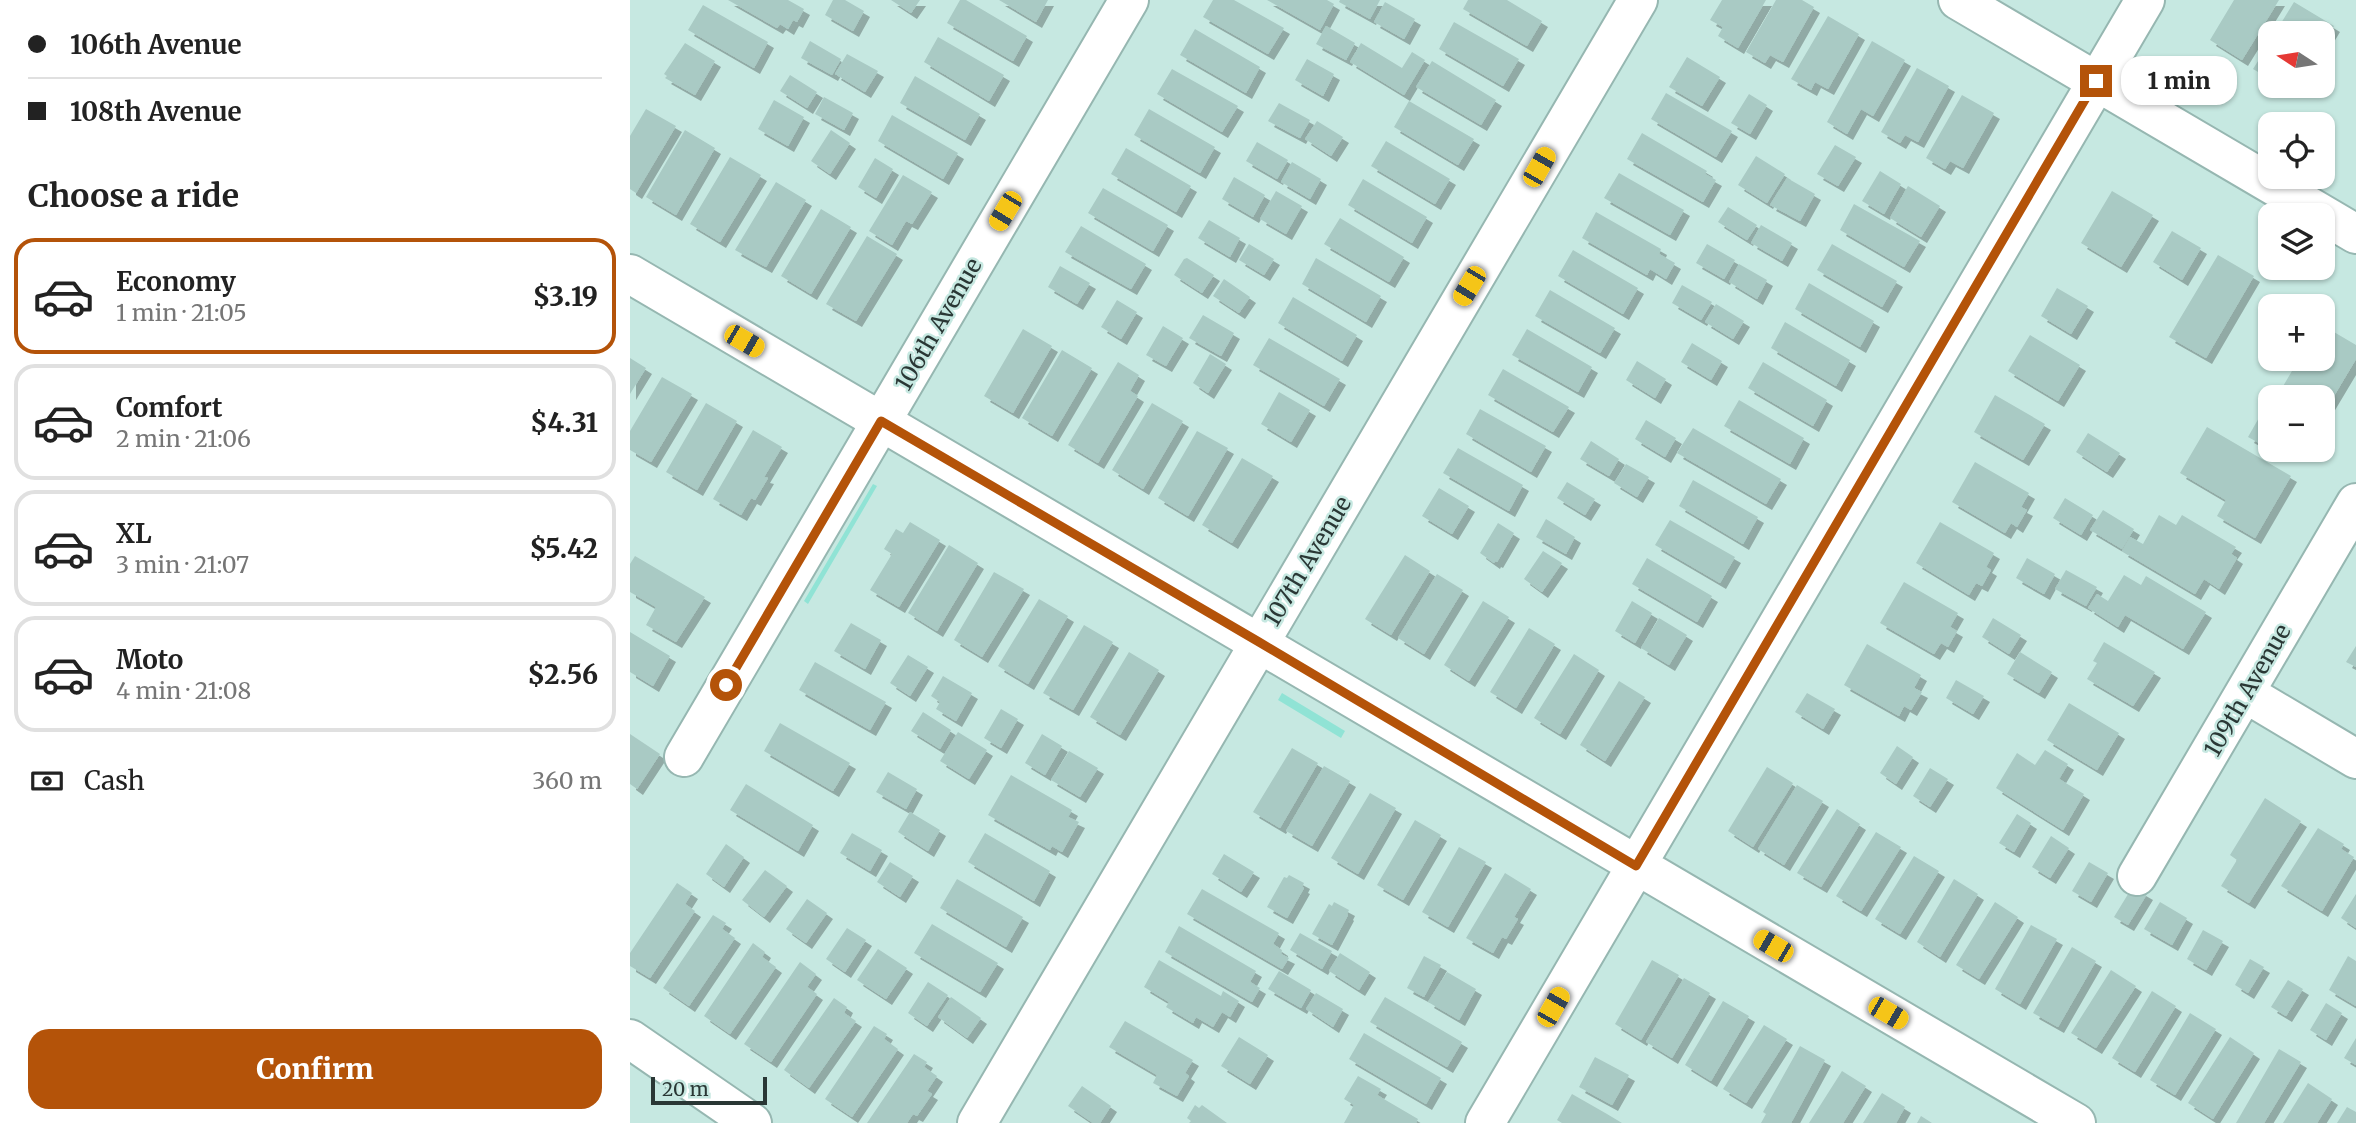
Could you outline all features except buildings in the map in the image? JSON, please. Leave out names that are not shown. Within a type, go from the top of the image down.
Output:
[{"type":"street","name":"106th Avenue","points":[[684,757],[1129,0]]},
{"type":"street","name":"107th Avenue","points":[[977,1123],[1638,0]]},
{"type":"street","points":[[1958,0],[2356,234]]},
{"type":"street","points":[[1485,1123],[2145,0]]},
{"type":"street","points":[[630,274],[2076,1123]]},
{"type":"street","name":"109th Avenue","points":[[2137,876],[2356,503]]},
{"type":"street","points":[[2245,693],[2356,759]]},
{"type":"street","points":[[630,1039],[752,1123]]},
{"type":"green space","points":[[873,484],[877,486],[808,604],[804,601]]},
{"type":"green space","points":[[1282,693],[1345,731],[1341,738],[1278,700]]},
{"type":"route","points":[[726,685],[881,421],[1636,866],[2096,81]]}]
